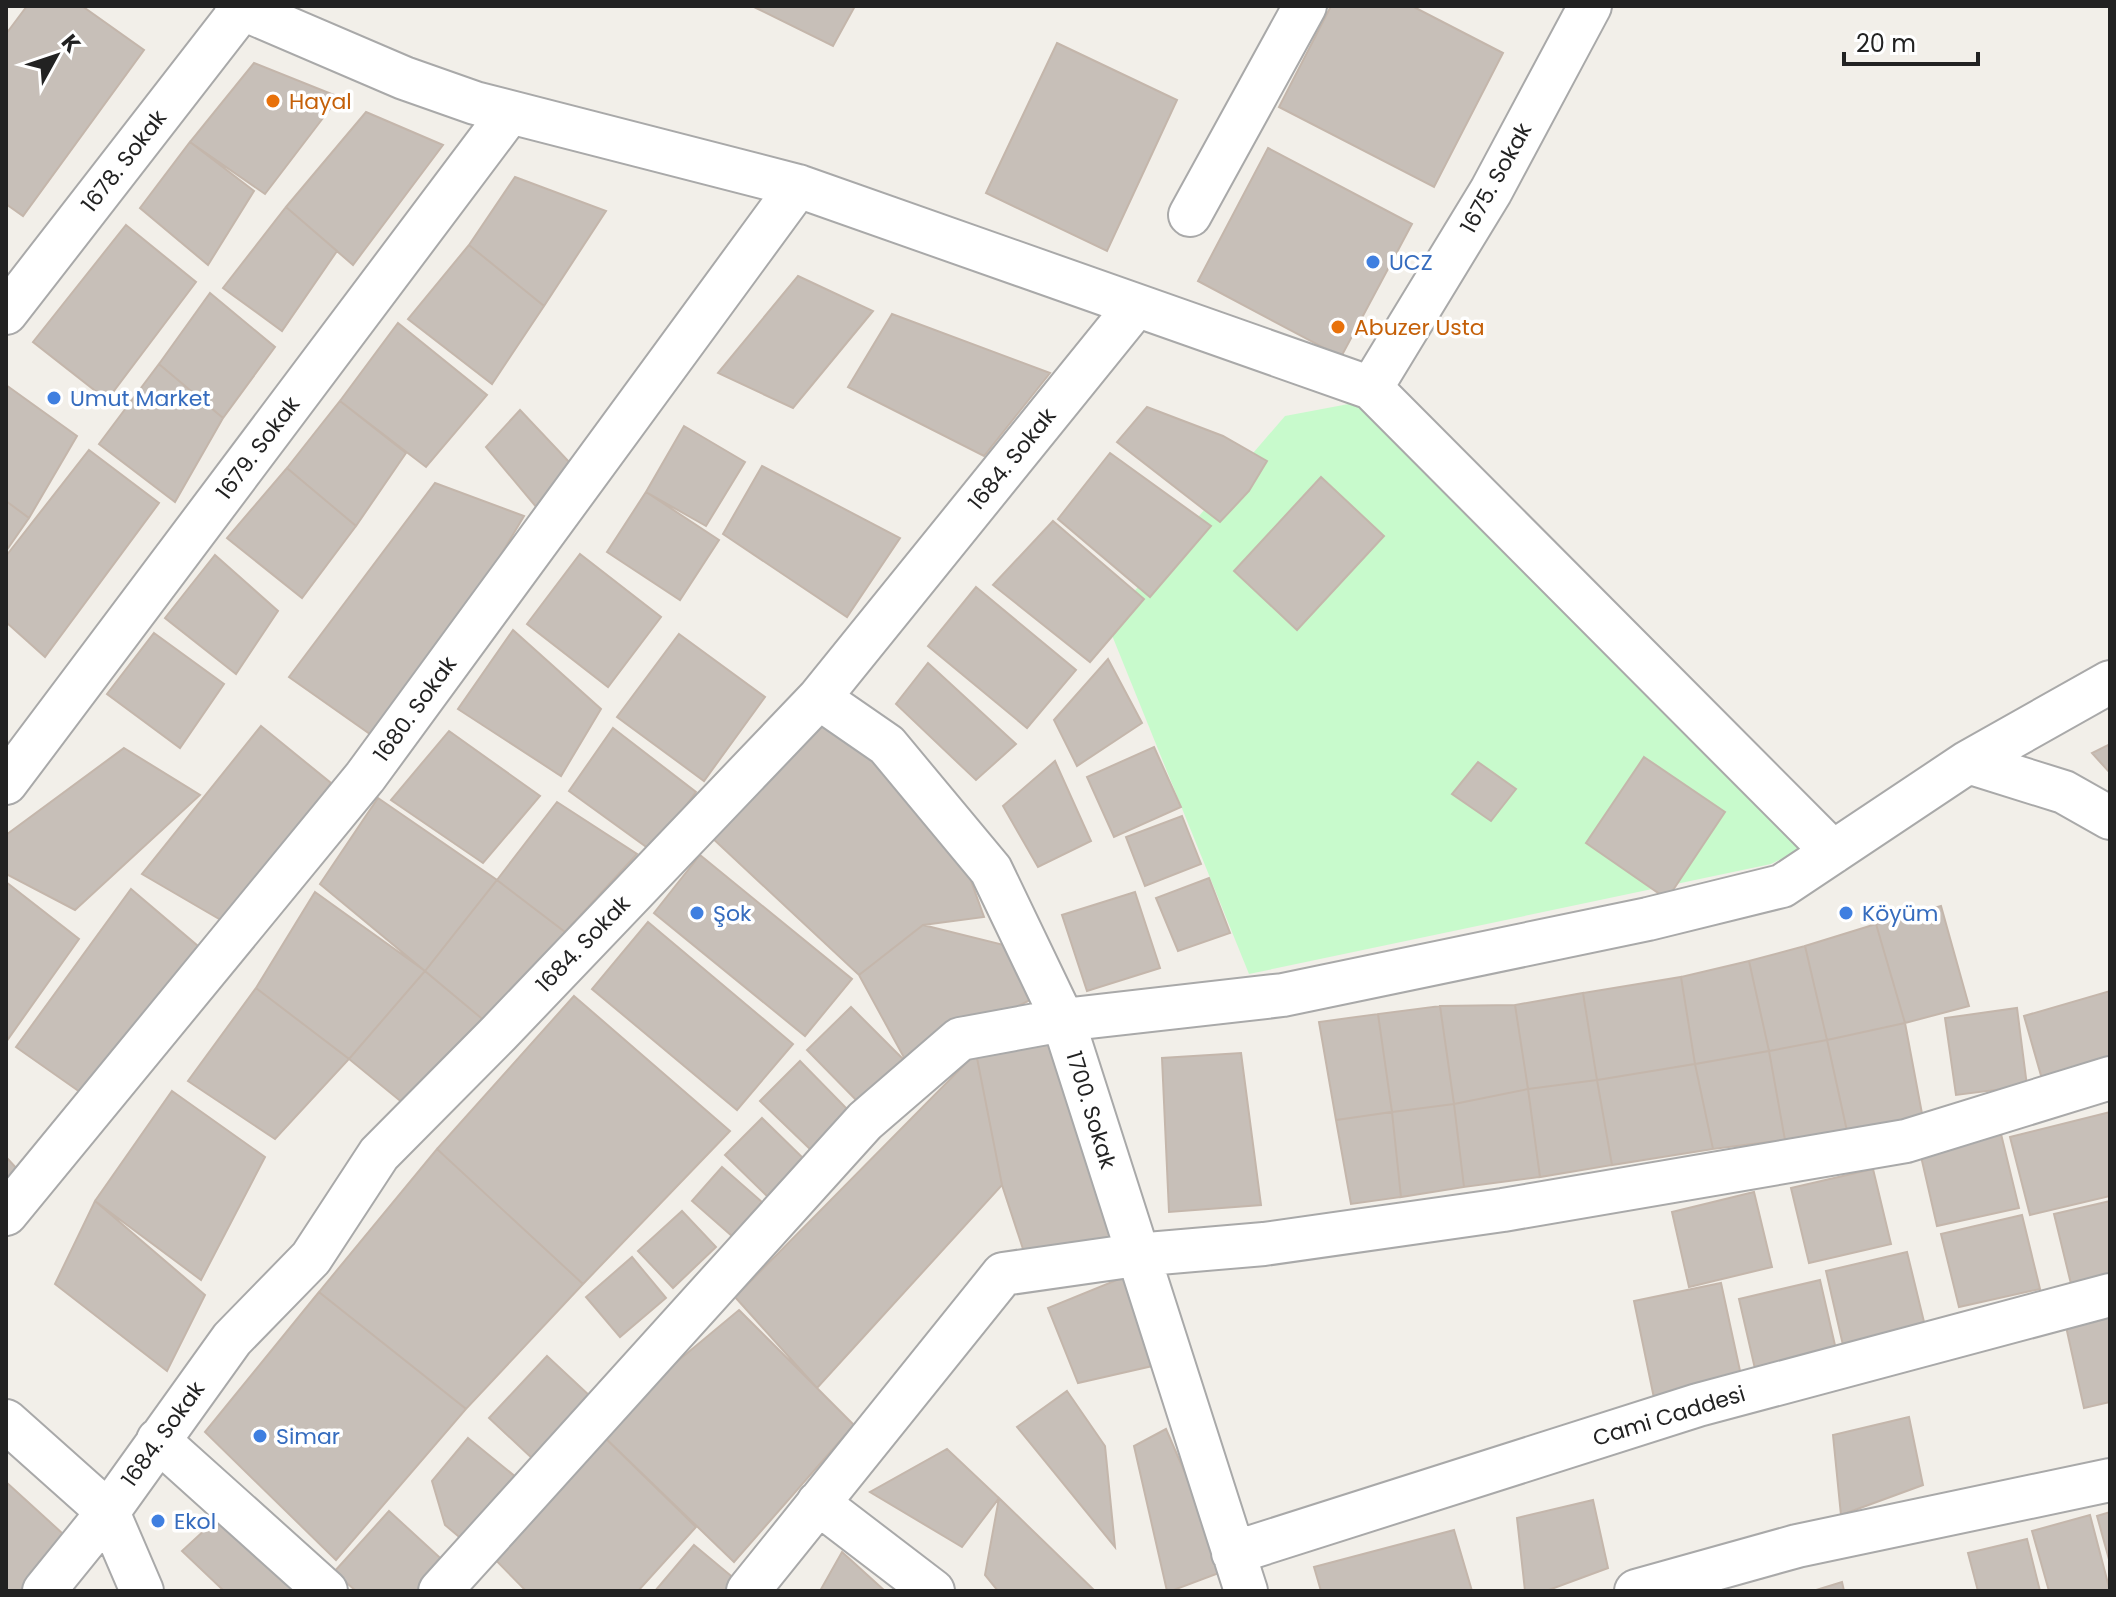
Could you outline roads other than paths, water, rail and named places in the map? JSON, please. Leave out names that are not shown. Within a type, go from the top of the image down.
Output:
[{"type":"street","points":[[1190,215],[1305,6]]},
{"type":"street","name":"1675. Sokak","points":[[1371,388],[1491,191],[1590,6]]},
{"type":"street","points":[[238,8],[404,78],[510,112],[798,186],[1371,388],[1833,852]]},
{"type":"street","name":"1678. Sokak","points":[[6,313],[238,8]]},
{"type":"street","name":"1679. Sokak","points":[[6,783],[510,112]]},
{"type":"street","name":"1680. Sokak","points":[[6,1214],[365,777],[798,186]]},
{"type":"street","name":"1684. Sokak","points":[[44,1591],[108,1512],[232,1339],[311,1258],[379,1154],[819,698],[1136,306]]},
{"type":"street","points":[[440,1591],[865,1121],[960,1039],[1063,1020],[1283,995],[1648,919],[1782,886],[1968,762],[2110,682]]},
{"type":"street","name":"1700. Sokak","points":[[819,698],[887,745],[991,870],[1063,1020],[1239,1572]]},
{"type":"street","points":[[1968,762],[2064,792],[2110,818]]},
{"type":"street","points":[[748,1591],[1003,1274],[1136,1255],[1264,1244],[1503,1210],[1890,1144],[2110,1078]]},
{"type":"street","name":"Cami Caddesi","points":[[1239,1572],[1698,1405],[2110,1295]]},
{"type":"street","points":[[6,1421],[108,1512],[142,1591]]},
{"type":"street","points":[[158,1440],[326,1591]]},
{"type":"street","points":[[1636,1591],[1797,1546],[2110,1480]]},
{"type":"street","points":[[818,1503],[933,1591]]},
{"type":"place","name":"Hayal","points":[[273,101]]},
{"type":"place","name":"UCZ","points":[[1373,262]]},
{"type":"place","name":"Abuzer Usta","points":[[1338,327]]},
{"type":"place","name":"Umut Market","points":[[54,398]]},
{"type":"place","name":"Şok","points":[[697,913]]},
{"type":"place","name":"Köyüm","points":[[1846,913]]},
{"type":"place","name":"Simar","points":[[260,1436]]},
{"type":"place","name":"Ekol","points":[[158,1521]]}]
